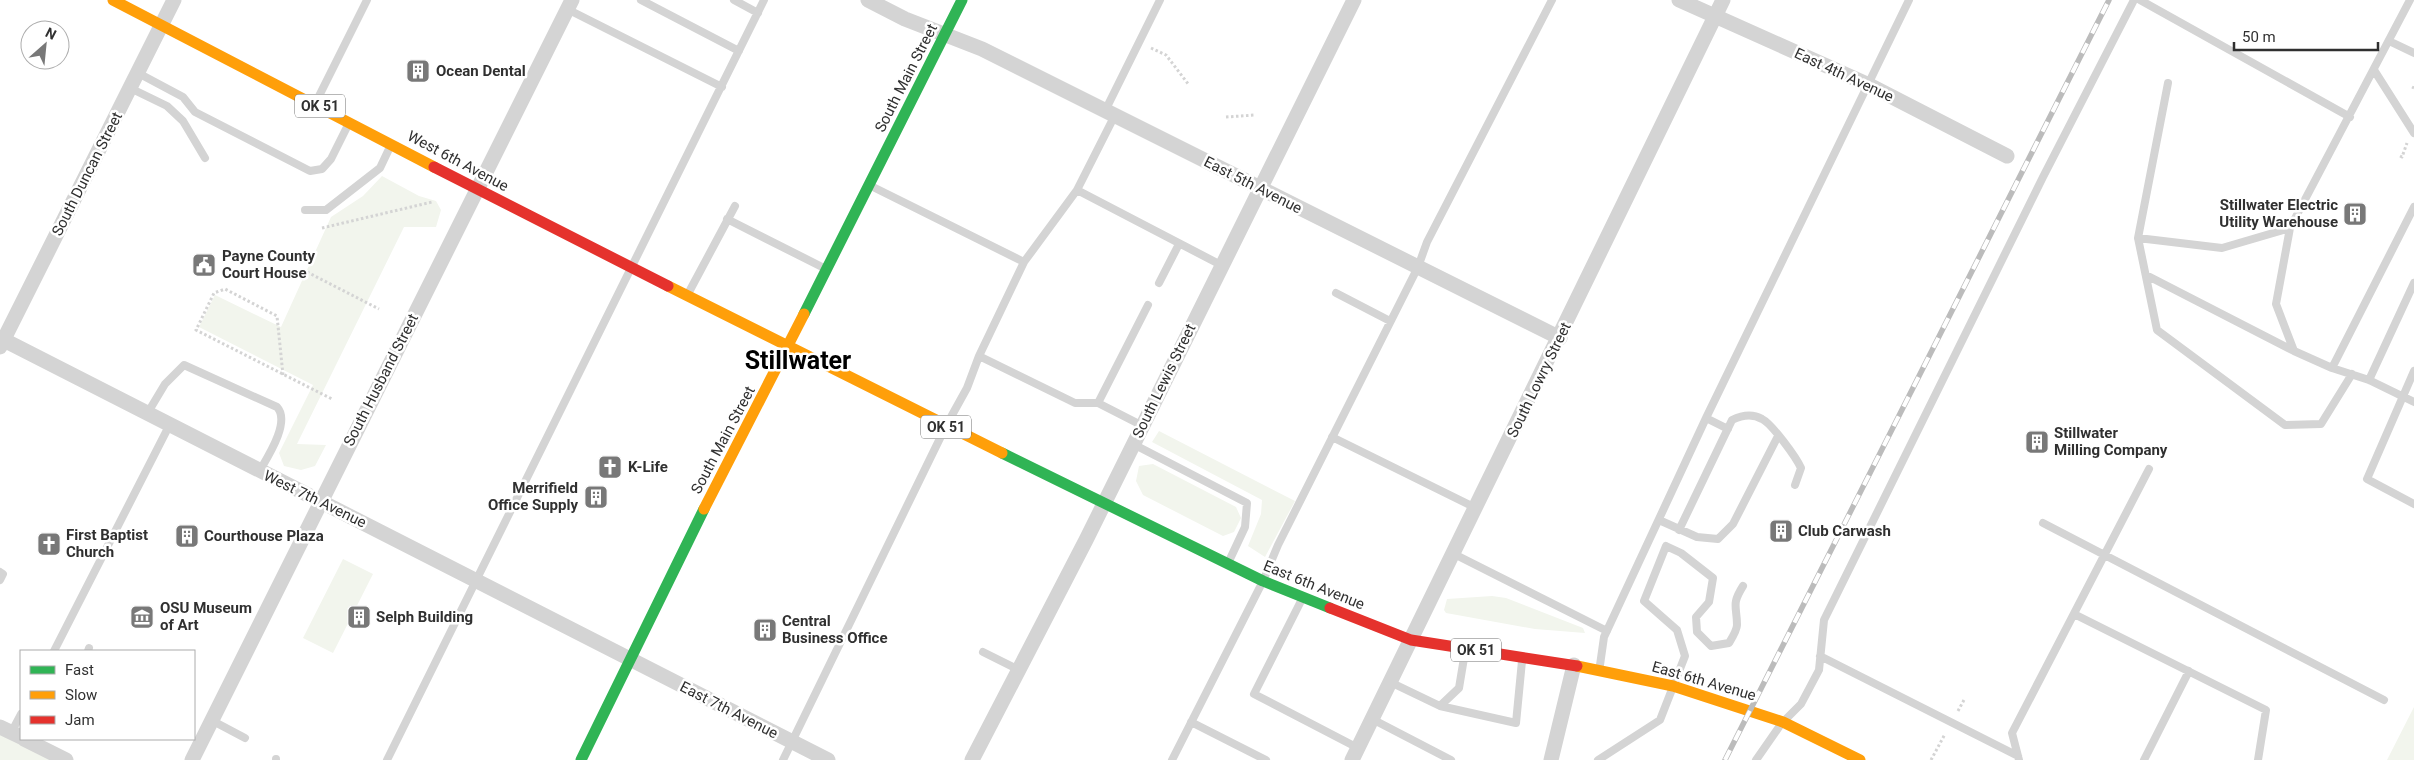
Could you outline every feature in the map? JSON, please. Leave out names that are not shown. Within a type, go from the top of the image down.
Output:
[{"type":"main road","name":"West 6th Avenue","points":[[113,0],[633,268],[789,346]]},
{"type":"main road","name":"South Main Street","points":[[581,760],[631,659],[646,624],[789,346],[962,0]]},
{"type":"main road","name":"East 6th Avenue","points":[[789,346],[946,426],[1227,564],[1263,581],[1410,640],[1599,669],[1673,686],[1783,722],[1860,760]]},
{"type":"street","name":"South Duncan Street","points":[[1,342],[174,0]]},
{"type":"street","name":"East 5th Avenue","points":[[868,0],[906,19],[982,49],[1560,338]]},
{"type":"street","name":"South Lewis Street","points":[[972,760],[1143,426],[1221,265],[1354,0]]},
{"type":"street","name":"East 4th Avenue","points":[[1679,0],[1867,84],[2007,156]]},
{"type":"street","name":"South Lowry Street","points":[[1355,754],[1560,338],[1723,0]]},
{"type":"street","name":"South Husband Street","points":[[192,760],[569,4]]},
{"type":"street","name":"West 7th Avenue","points":[[1,342],[148,414],[259,472],[320,500],[474,582],[631,659]]},
{"type":"street","name":"East 7th Avenue","points":[[631,659],[828,760]]},
{"type":"street","points":[[1551,760],[1574,665]]},
{"type":"street","points":[[28,740],[66,760]]},
{"type":"lane","points":[[315,104],[367,0]]},
{"type":"lane","points":[[641,0],[739,50]]},
{"type":"lane","points":[[734,0],[758,13]]},
{"type":"lane","points":[[387,760],[474,582],[633,268],[764,0]]},
{"type":"lane","points":[[783,760],[946,426],[967,388],[979,356],[1024,262],[1077,190],[1140,42],[1160,0]]},
{"type":"lane","points":[[1172,760],[1263,581],[1278,544],[1418,267],[1427,242],[1552,0]]},
{"type":"lane","points":[[1599,669],[1607,631],[1706,418],[1909,0]]},
{"type":"lane","points":[[1756,760],[1783,722],[1801,704],[1819,670],[1824,620],[2043,176],[2134,0]]},
{"type":"lane","points":[[2140,0],[2350,117]]},
{"type":"lane","points":[[2294,352],[2276,304],[2290,228],[2410,0]]},
{"type":"lane","points":[[569,4],[722,86]]},
{"type":"lane","points":[[2389,41],[2414,53]]},
{"type":"lane","points":[[2374,70],[2414,133]]},
{"type":"lane","points":[[138,73],[184,98],[195,112],[310,171],[322,169],[331,159],[350,122]]},
{"type":"lane","points":[[2168,83],[2138,238],[2157,330],[2285,425],[2321,424],[2352,374]]},
{"type":"lane","points":[[130,88],[167,106],[178,116],[205,158]]},
{"type":"lane","points":[[304,210],[326,210],[380,168],[392,143]]},
{"type":"lane","points":[[870,185],[1024,262]]},
{"type":"lane","points":[[1077,190],[1221,265]]},
{"type":"lane","points":[[688,296],[735,206]]},
{"type":"lane","points":[[2332,368],[2414,207]]},
{"type":"lane","points":[[728,219],[827,270]]},
{"type":"lane","points":[[2138,238],[2222,248],[2290,228]]},
{"type":"lane","points":[[1159,284],[1179,244]]},
{"type":"lane","points":[[2146,275],[2294,352],[2332,368],[2369,380],[2414,402]]},
{"type":"lane","points":[[2369,380],[2414,283]]},
{"type":"lane","points":[[1336,294],[1390,321]]},
{"type":"lane","points":[[1098,403],[1148,305]]},
{"type":"lane","points":[[979,356],[1075,403],[1098,403],[1143,426]]},
{"type":"lane","points":[[148,414],[165,384],[184,365],[277,408],[281,412],[282,417],[277,440],[259,472]]},
{"type":"lane","points":[[2414,371],[2367,479],[2414,504]]},
{"type":"lane","points":[[1680,530],[1732,420],[1745,414],[1763,419],[1795,454],[1801,468],[1795,485]]},
{"type":"lane","points":[[1706,418],[1728,429]]},
{"type":"lane","points":[[55,650],[169,426]]},
{"type":"lane","points":[[1659,520],[1697,537],[1718,539],[1733,524],[1778,436]]},
{"type":"lane","points":[[1332,437],[1476,508]]},
{"type":"lane","points":[[1133,444],[1247,503],[1245,527],[1227,564]]},
{"type":"lane","points":[[2019,758],[2012,734],[2149,469]]},
{"type":"lane","points":[[2043,524],[2384,700]]},
{"type":"lane","points":[[1598,760],[1660,720],[1685,656],[1677,630],[1644,601],[1666,546],[1681,553],[1713,578],[1710,602],[1696,617],[1697,632],[1712,646],[1729,643],[1738,626],[1734,610],[1737,596],[1743,586]]},
{"type":"lane","points":[[1454,554],[1607,631]]},
{"type":"lane","points":[[0,572],[3,574],[0,580]]},
{"type":"lane","points":[[1303,597],[1254,694],[1355,754]]},
{"type":"lane","points":[[2074,614],[2266,710],[2258,760]]},
{"type":"lane","points":[[1440,706],[1459,688],[1466,649]]},
{"type":"lane","points":[[983,652],[1019,670]]},
{"type":"lane","points":[[1820,656],[2019,758]]},
{"type":"lane","points":[[1390,682],[1440,706],[1516,723],[1523,657]]},
{"type":"lane","points":[[2144,760],[2189,671]]},
{"type":"lane","points":[[1372,719],[1450,760]]},
{"type":"lane","points":[[211,720],[245,738]]},
{"type":"lane","points":[[1191,722],[1266,760]]},
{"type":"path","points":[[1140,42],[1166,55],[1190,85]]},
{"type":"path","points":[[1226,117],[1255,115]]},
{"type":"path","points":[[322,228],[432,202]]},
{"type":"path","points":[[307,272],[379,309]]},
{"type":"path","points":[[219,286],[277,316],[282,375]]},
{"type":"path","points":[[225,289],[214,293],[196,330],[332,399]]},
{"type":"shaded area","points":[[382,176],[419,196],[436,201],[441,210],[436,227],[404,227],[297,444],[326,445],[315,466],[301,470],[284,466],[279,453],[313,385],[199,327],[215,295],[281,327],[331,217],[363,196]]},
{"type":"shaded area","points":[[1159,431],[1295,501],[1265,557],[1248,546],[1261,514],[1262,500],[1152,442]]},
{"type":"shaded area","points":[[1153,464],[1236,507],[1241,518],[1234,532],[1223,536],[1143,495],[1136,481],[1139,466]]},
{"type":"shaded area","points":[[343,559],[373,574],[333,653],[303,638]]},
{"type":"shaded area","points":[[1492,596],[1506,598],[1583,628],[1585,633],[1535,629],[1446,613],[1444,610],[1447,599]]},
{"type":"shaded area","points":[[2414,707],[2414,760],[2387,760]]},
{"type":"shaded area","points":[[0,728],[62,760],[0,760]]},
{"type":"railway","points":[[1725,760],[2109,0]]},
{"type":"traffic: fast","points":[[804,314],[962,0]]},
{"type":"traffic: fast","points":[[1002,453],[1263,581],[1330,608]]},
{"type":"traffic: fast","points":[[581,760],[704,509]]},
{"type":"traffic: slow","points":[[113,0],[434,167]]},
{"type":"traffic: slow","points":[[668,286],[1002,453]]},
{"type":"traffic: slow","points":[[704,509],[804,314]]},
{"type":"traffic: slow","points":[[1577,666],[1673,686],[1783,722],[1860,760]]},
{"type":"traffic: jam","points":[[434,167],[668,286]]},
{"type":"traffic: jam","points":[[1330,608],[1411,640],[1577,666]]},
{"type":"place","name":"Ocean Dental","points":[[418,71]]},
{"type":"place","name":"Stillwater Electric Utility Warehouse","points":[[2355,214]]},
{"type":"place","name":"Payne County Court House","points":[[204,265]]},
{"type":"place","name":"Stillwater Milling Company","points":[[2037,442]]},
{"type":"place","name":"K-Life","points":[[610,467]]},
{"type":"place","name":"Merrifield Office Supply","points":[[596,497]]},
{"type":"place","name":"Club Carwash","points":[[1781,531]]},
{"type":"place","name":"Courthouse Plaza","points":[[187,536]]},
{"type":"place","name":"First Baptist Church","points":[[49,544]]},
{"type":"place","name":"OSU Museum of Art","points":[[142,617]]},
{"type":"place","name":"Selph Building","points":[[359,617]]},
{"type":"place","name":"Central Business Office","points":[[765,630]]},
{"type":"district","name":"Stillwater","points":[[798,360]]}]
